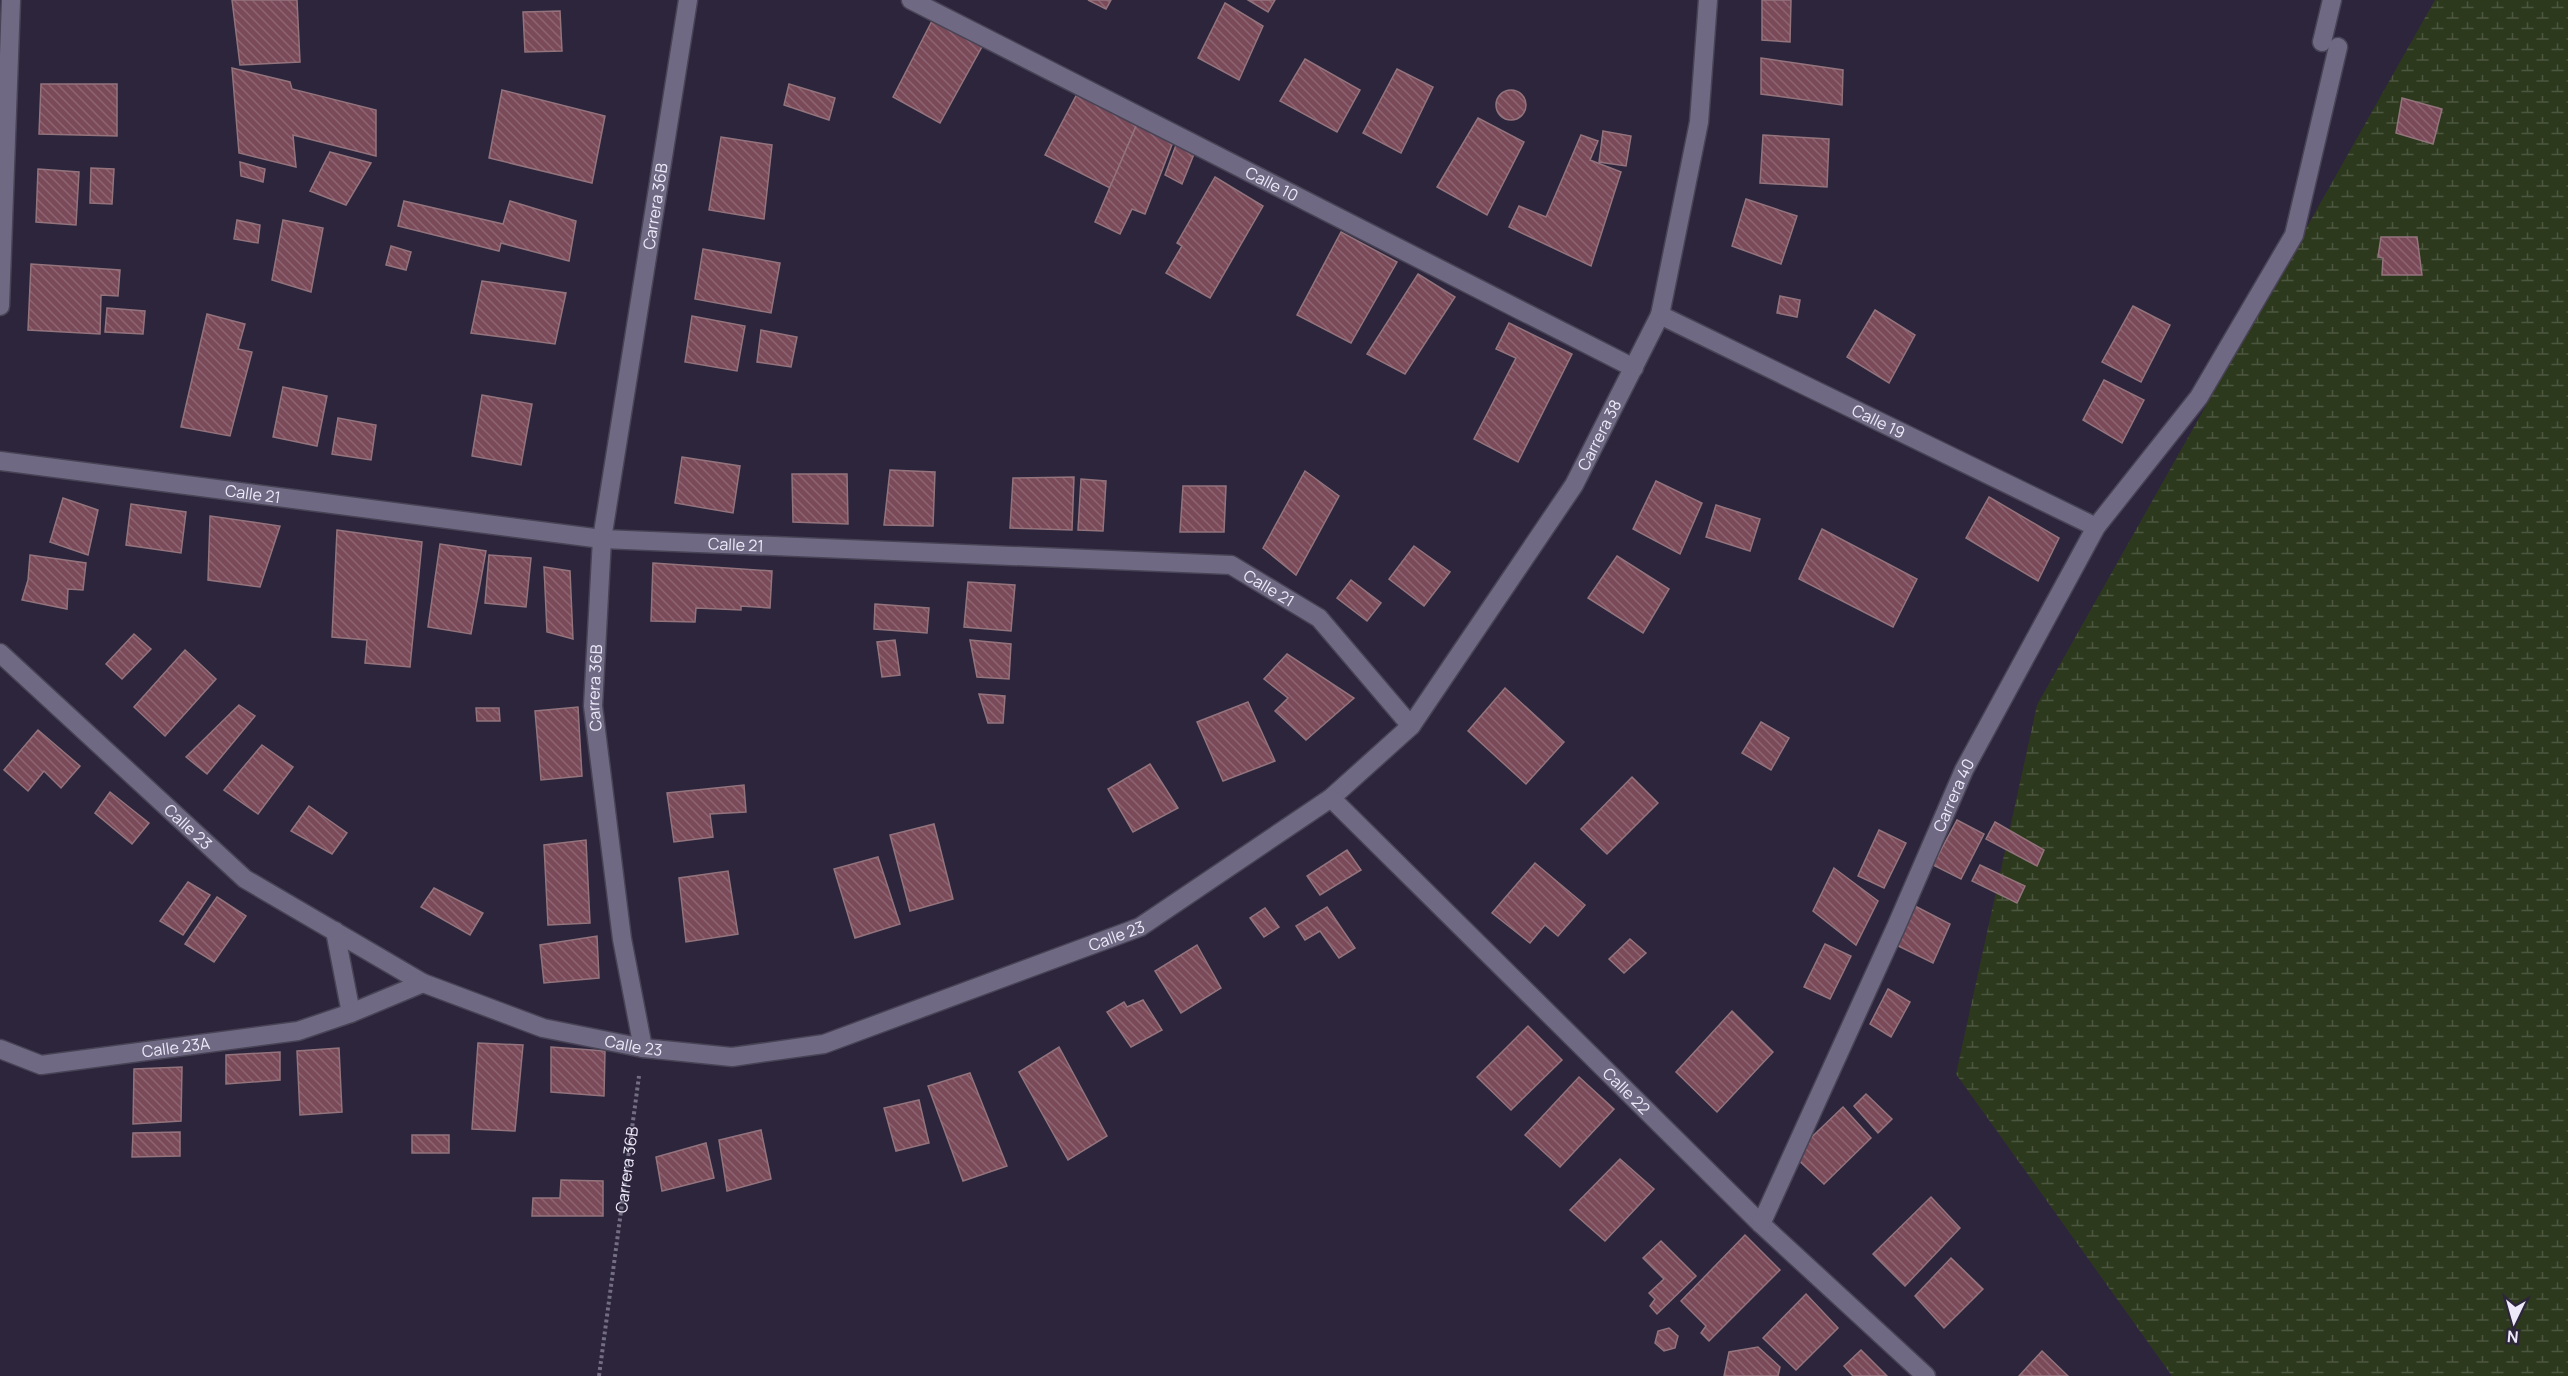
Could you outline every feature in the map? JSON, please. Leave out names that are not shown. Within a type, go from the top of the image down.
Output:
[{"type":"street","points":[[0,306],[11,0]]},
{"type":"street","name":"Carrera 36B","points":[[643,1048],[622,939],[593,706],[602,539],[688,0]]},
{"type":"street","name":"Calle 10","points":[[911,0],[1634,368]]},
{"type":"street","name":"Carrera 38","points":[[1331,798],[1411,726],[1574,485],[1660,315],[1699,122],[1708,0]]},
{"type":"street","name":"Carrera 40","points":[[1761,1224],[1896,927],[1964,770],[2096,527],[2199,397],[2294,235],[2330,44],[2332,0]]},
{"type":"street","name":"Calle 19","points":[[1660,315],[2096,527]]},
{"type":"street","name":"Calle 21","points":[[0,461],[602,539],[1231,566],[1319,618],[1411,726]]},
{"type":"street","name":"Calle 23","points":[[0,653],[245,879],[423,983],[543,1028],[643,1048],[732,1057],[824,1044],[1140,927],[1331,798]]},
{"type":"street","name":"Calle 22","points":[[1331,798],[1761,1224],[1926,1376]]},
{"type":"street","points":[[335,931],[351,1013]]},
{"type":"street","name":"Calle 23A","points":[[0,1049],[41,1065],[298,1031],[351,1013],[423,983]]},
{"type":"path","name":"Carrera 36B","points":[[599,1376],[643,1048]]},
{"type":"green space","points":[[2435,0],[2568,0],[2568,1376],[2172,1376],[1956,1074],[2037,705]]},
{"type":"building","points":[[232,0],[297,0],[300,62],[240,65]]},
{"type":"building","points":[[1088,0],[1111,0],[1106,9]]},
{"type":"building","points":[[1248,0],[1275,0],[1268,12]]},
{"type":"building","points":[[1762,0],[1791,0],[1790,42],[1762,40]]},
{"type":"building","points":[[1225,3],[1263,26],[1239,80],[1198,58]]},
{"type":"building","points":[[560,11],[562,51],[525,52],[523,12]]},
{"type":"building","points":[[934,17],[984,43],[940,123],[893,97]]},
{"type":"building","points":[[1761,58],[1843,70],[1842,105],[1761,94]]},
{"type":"building","points":[[1305,59],[1360,90],[1337,132],[1280,101]]},
{"type":"building","points":[[232,68],[290,82],[292,89],[376,110],[376,156],[293,135],[296,167],[239,153]]},
{"type":"building","points":[[1397,69],[1433,87],[1401,153],[1363,133]]},
{"type":"building","points":[[41,84],[117,84],[117,136],[39,134]]},
{"type":"building","points":[[789,84],[835,98],[829,120],[784,105]]},
{"type":"building","points":[[502,90],[605,116],[592,183],[489,158]]},
{"type":"building","points":[[1511,90],[1517,91],[1525,99],[1525,111],[1517,119],[1511,120],[1505,119],[1497,111],[1496,105],[1497,99],[1505,91]]},
{"type":"building","points":[[1077,94],[1137,124],[1110,188],[1045,155]]},
{"type":"building","points":[[2402,98],[2442,109],[2433,144],[2396,133]]},
{"type":"building","points":[[1478,118],[1524,142],[1487,215],[1437,187]]},
{"type":"building","points":[[1137,124],[1173,142],[1145,214],[1132,209],[1120,234],[1095,222]]},
{"type":"building","points":[[1603,131],[1631,136],[1626,166],[1599,162]]},
{"type":"building","points":[[1581,135],[1598,141],[1590,160],[1621,172],[1591,266],[1509,227],[1519,206],[1546,217]]},
{"type":"building","points":[[1763,135],[1829,139],[1827,187],[1760,183]]},
{"type":"building","points":[[721,137],[772,145],[764,219],[709,210]]},
{"type":"building","points":[[1176,145],[1194,154],[1182,184],[1165,175]]},
{"type":"building","points":[[330,152],[371,163],[346,205],[310,191]]},
{"type":"building","points":[[240,162],[265,169],[263,182],[241,176]]},
{"type":"building","points":[[91,168],[114,169],[112,204],[90,203]]},
{"type":"building","points":[[38,169],[79,172],[76,225],[36,222]]},
{"type":"building","points":[[1215,177],[1263,206],[1210,298],[1166,273],[1182,246],[1177,243]]},
{"type":"building","points":[[1746,199],[1797,216],[1781,264],[1732,246]]},
{"type":"building","points":[[404,201],[503,224],[510,201],[576,221],[569,261],[501,243],[499,251],[398,226]]},
{"type":"building","points":[[237,220],[260,225],[258,243],[234,239]]},
{"type":"building","points":[[283,220],[323,228],[311,292],[272,280]]},
{"type":"building","points":[[1341,232],[1397,262],[1351,343],[1297,315]]},
{"type":"building","points":[[2381,237],[2417,237],[2422,275],[2382,275],[2383,258],[2378,257]]},
{"type":"building","points":[[391,246],[411,252],[406,270],[386,265]]},
{"type":"building","points":[[703,249],[780,263],[771,313],[695,299]]},
{"type":"building","points":[[31,264],[120,270],[118,296],[101,295],[100,334],[28,330]]},
{"type":"building","points":[[1418,274],[1455,297],[1405,374],[1367,354]]},
{"type":"building","points":[[482,281],[566,293],[555,344],[471,333]]},
{"type":"building","points":[[1780,296],[1800,300],[1797,317],[1777,313]]},
{"type":"building","points":[[2133,306],[2170,325],[2141,382],[2102,362]]},
{"type":"building","points":[[107,308],[145,311],[143,334],[105,332]]},
{"type":"building","points":[[1875,310],[1915,335],[1889,383],[1847,357]]},
{"type":"building","points":[[207,314],[245,324],[238,349],[252,352],[230,436],[181,427]]},
{"type":"building","points":[[692,316],[745,326],[737,371],[685,362]]},
{"type":"building","points":[[1509,323],[1572,354],[1518,462],[1474,439],[1516,358],[1496,349]]},
{"type":"building","points":[[761,330],[797,337],[791,367],[757,362]]},
{"type":"building","points":[[2104,380],[2144,400],[2122,443],[2083,420]]},
{"type":"building","points":[[283,387],[327,396],[317,446],[273,437]]},
{"type":"building","points":[[482,395],[532,404],[521,465],[472,456]]},
{"type":"building","points":[[338,418],[376,425],[371,460],[332,454]]},
{"type":"building","points":[[682,457],[740,466],[733,513],[675,503]]},
{"type":"building","points":[[890,470],[935,472],[933,526],[884,525]]},
{"type":"building","points":[[1305,471],[1339,496],[1296,575],[1263,548]]},
{"type":"building","points":[[792,474],[847,474],[848,524],[793,522]]},
{"type":"building","points":[[1074,477],[1072,530],[1010,528],[1013,478]]},
{"type":"building","points":[[1081,479],[1106,481],[1103,531],[1078,530]]},
{"type":"building","points":[[1656,481],[1702,503],[1680,554],[1633,529]]},
{"type":"building","points":[[1183,486],[1226,486],[1224,532],[1180,532]]},
{"type":"building","points":[[1989,497],[2059,538],[2038,581],[1966,538]]},
{"type":"building","points":[[63,498],[98,510],[88,555],[50,542]]},
{"type":"building","points":[[131,504],[186,512],[181,553],[126,545]]},
{"type":"building","points":[[1716,505],[1760,519],[1750,551],[1706,537]]},
{"type":"building","points":[[210,516],[280,526],[260,587],[208,580]]},
{"type":"building","points":[[1822,529],[1917,579],[1893,627],[1799,579]]},
{"type":"building","points":[[337,530],[422,542],[410,667],[365,663],[367,640],[332,637]]},
{"type":"building","points":[[440,544],[486,551],[471,634],[428,627]]},
{"type":"building","points":[[1414,546],[1450,572],[1424,606],[1389,579]]},
{"type":"building","points":[[30,555],[86,563],[83,590],[68,589],[67,609],[22,600],[28,580]]},
{"type":"building","points":[[489,555],[531,558],[526,607],[485,603]]},
{"type":"building","points":[[1617,556],[1669,589],[1643,633],[1588,598]]},
{"type":"building","points":[[653,563],[772,571],[770,608],[741,606],[741,610],[696,608],[695,622],[651,621]]},
{"type":"building","points":[[544,567],[570,571],[573,639],[547,632]]},
{"type":"building","points":[[1351,580],[1381,603],[1367,621],[1337,598]]},
{"type":"building","points":[[968,582],[1015,585],[1011,631],[964,627]]},
{"type":"building","points":[[875,604],[929,608],[927,633],[874,629]]},
{"type":"building","points":[[134,634],[151,649],[122,679],[106,664]]},
{"type":"building","points":[[895,640],[900,675],[882,677],[877,642]]},
{"type":"building","points":[[970,640],[1011,644],[1009,679],[977,677]]},
{"type":"building","points":[[185,650],[216,679],[165,736],[134,707]]},
{"type":"building","points":[[1287,654],[1354,698],[1306,740],[1275,711],[1288,698],[1264,679]]},
{"type":"building","points":[[1505,688],[1564,742],[1526,784],[1468,731]]},
{"type":"building","points":[[979,694],[1005,696],[1003,723],[988,723]]},
{"type":"building","points":[[1248,702],[1275,761],[1223,781],[1197,722]]},
{"type":"building","points":[[239,705],[255,716],[207,774],[186,757]]},
{"type":"building","points":[[578,707],[582,776],[541,780],[535,711]]},
{"type":"building","points":[[476,708],[499,708],[500,721],[477,721]]},
{"type":"building","points":[[1761,722],[1789,738],[1771,770],[1742,753]]},
{"type":"building","points":[[38,730],[80,766],[61,788],[44,771],[28,791],[4,770]]},
{"type":"building","points":[[262,745],[293,767],[258,814],[224,790]]},
{"type":"building","points":[[1150,764],[1178,808],[1133,832],[1108,789]]},
{"type":"building","points":[[1632,777],[1658,803],[1607,854],[1581,829]]},
{"type":"building","points":[[744,785],[746,812],[710,814],[713,837],[674,842],[667,793]]},
{"type":"building","points":[[110,792],[149,823],[132,844],[95,813]]},
{"type":"building","points":[[309,806],[347,833],[332,854],[291,831]]},
{"type":"building","points":[[1957,820],[1984,834],[1961,879],[1933,865]]},
{"type":"building","points":[[1995,822],[2044,850],[2037,866],[1986,839]]},
{"type":"building","points":[[934,824],[953,899],[910,911],[890,835]]},
{"type":"building","points":[[1879,830],[1906,843],[1884,888],[1858,876]]},
{"type":"building","points":[[586,840],[590,923],[548,925],[544,845]]},
{"type":"building","points":[[1347,850],[1361,870],[1320,895],[1307,876]]},
{"type":"building","points":[[878,857],[900,924],[855,938],[834,869]]},
{"type":"building","points":[[1535,863],[1585,905],[1558,936],[1545,925],[1530,943],[1492,913]]},
{"type":"building","points":[[1980,865],[2025,886],[2017,903],[1972,881]]},
{"type":"building","points":[[1834,868],[1878,901],[1856,945],[1813,911]]},
{"type":"building","points":[[728,871],[738,934],[686,942],[679,878]]},
{"type":"building","points":[[188,882],[210,895],[183,935],[160,921]]},
{"type":"building","points":[[434,888],[483,913],[470,935],[421,907]]},
{"type":"building","points":[[217,897],[246,916],[214,962],[185,944]]},
{"type":"building","points":[[1913,905],[1950,924],[1933,963],[1894,944]]},
{"type":"building","points":[[1327,907],[1355,948],[1339,958],[1320,931],[1305,940],[1296,926]]},
{"type":"building","points":[[1265,908],[1279,927],[1264,937],[1250,918]]},
{"type":"building","points":[[597,936],[599,978],[544,983],[540,945]]},
{"type":"building","points":[[1630,939],[1646,953],[1624,973],[1609,959]]},
{"type":"building","points":[[1825,944],[1851,956],[1830,999],[1804,987]]},
{"type":"building","points":[[1197,945],[1221,988],[1181,1013],[1155,971]]},
{"type":"building","points":[[1888,989],[1910,1002],[1891,1037],[1870,1024]]},
{"type":"building","points":[[1143,1000],[1162,1030],[1131,1047],[1107,1012],[1124,1002],[1127,1007]]},
{"type":"building","points":[[1732,1011],[1773,1052],[1717,1112],[1676,1072]]},
{"type":"building","points":[[1528,1026],[1562,1060],[1511,1110],[1477,1077]]},
{"type":"building","points":[[478,1043],[523,1045],[515,1131],[472,1129]]},
{"type":"building","points":[[551,1047],[605,1051],[604,1096],[551,1092]]},
{"type":"building","points":[[1059,1047],[1107,1136],[1068,1160],[1019,1072]]},
{"type":"building","points":[[339,1048],[342,1112],[300,1115],[297,1051]]},
{"type":"building","points":[[280,1052],[280,1080],[226,1084],[226,1055]]},
{"type":"building","points":[[182,1067],[181,1121],[133,1124],[134,1069]]},
{"type":"building","points":[[970,1073],[1007,1166],[963,1181],[928,1086]]},
{"type":"building","points":[[1579,1077],[1614,1109],[1560,1167],[1525,1135]]},
{"type":"building","points":[[1866,1094],[1892,1119],[1878,1133],[1854,1106]]},
{"type":"building","points":[[919,1100],[929,1143],[896,1151],[884,1108]]},
{"type":"building","points":[[1843,1107],[1871,1138],[1824,1184],[1793,1155]]},
{"type":"building","points":[[761,1130],[771,1179],[727,1191],[719,1140]]},
{"type":"building","points":[[180,1132],[180,1156],[132,1157],[133,1133]]},
{"type":"building","points":[[412,1135],[449,1135],[449,1153],[412,1153]]},
{"type":"building","points":[[706,1143],[714,1178],[662,1191],[656,1157]]},
{"type":"building","points":[[1620,1159],[1654,1189],[1605,1241],[1570,1210]]},
{"type":"building","points":[[561,1180],[603,1181],[603,1216],[532,1216],[533,1198],[560,1198]]},
{"type":"building","points":[[1931,1197],[1960,1228],[1905,1286],[1873,1254]]},
{"type":"building","points":[[1745,1235],[1780,1270],[1709,1341],[1701,1333],[1706,1326],[1681,1301]]},
{"type":"building","points":[[1661,1241],[1696,1276],[1657,1314],[1650,1306],[1655,1299],[1649,1293],[1664,1279],[1643,1258]]},
{"type":"building","points":[[1951,1258],[1983,1289],[1944,1328],[1915,1296]]},
{"type":"building","points":[[1806,1294],[1838,1328],[1796,1370],[1763,1338]]},
{"type":"building","points":[[1669,1328],[1678,1336],[1675,1348],[1664,1351],[1655,1343],[1658,1331]]},
{"type":"building","points":[[1758,1347],[1780,1367],[1778,1376],[1724,1376],[1729,1352]]},
{"type":"building","points":[[1861,1350],[1887,1376],[1853,1376],[1844,1366]]},
{"type":"building","points":[[2042,1351],[2068,1376],[2019,1376]]}]
